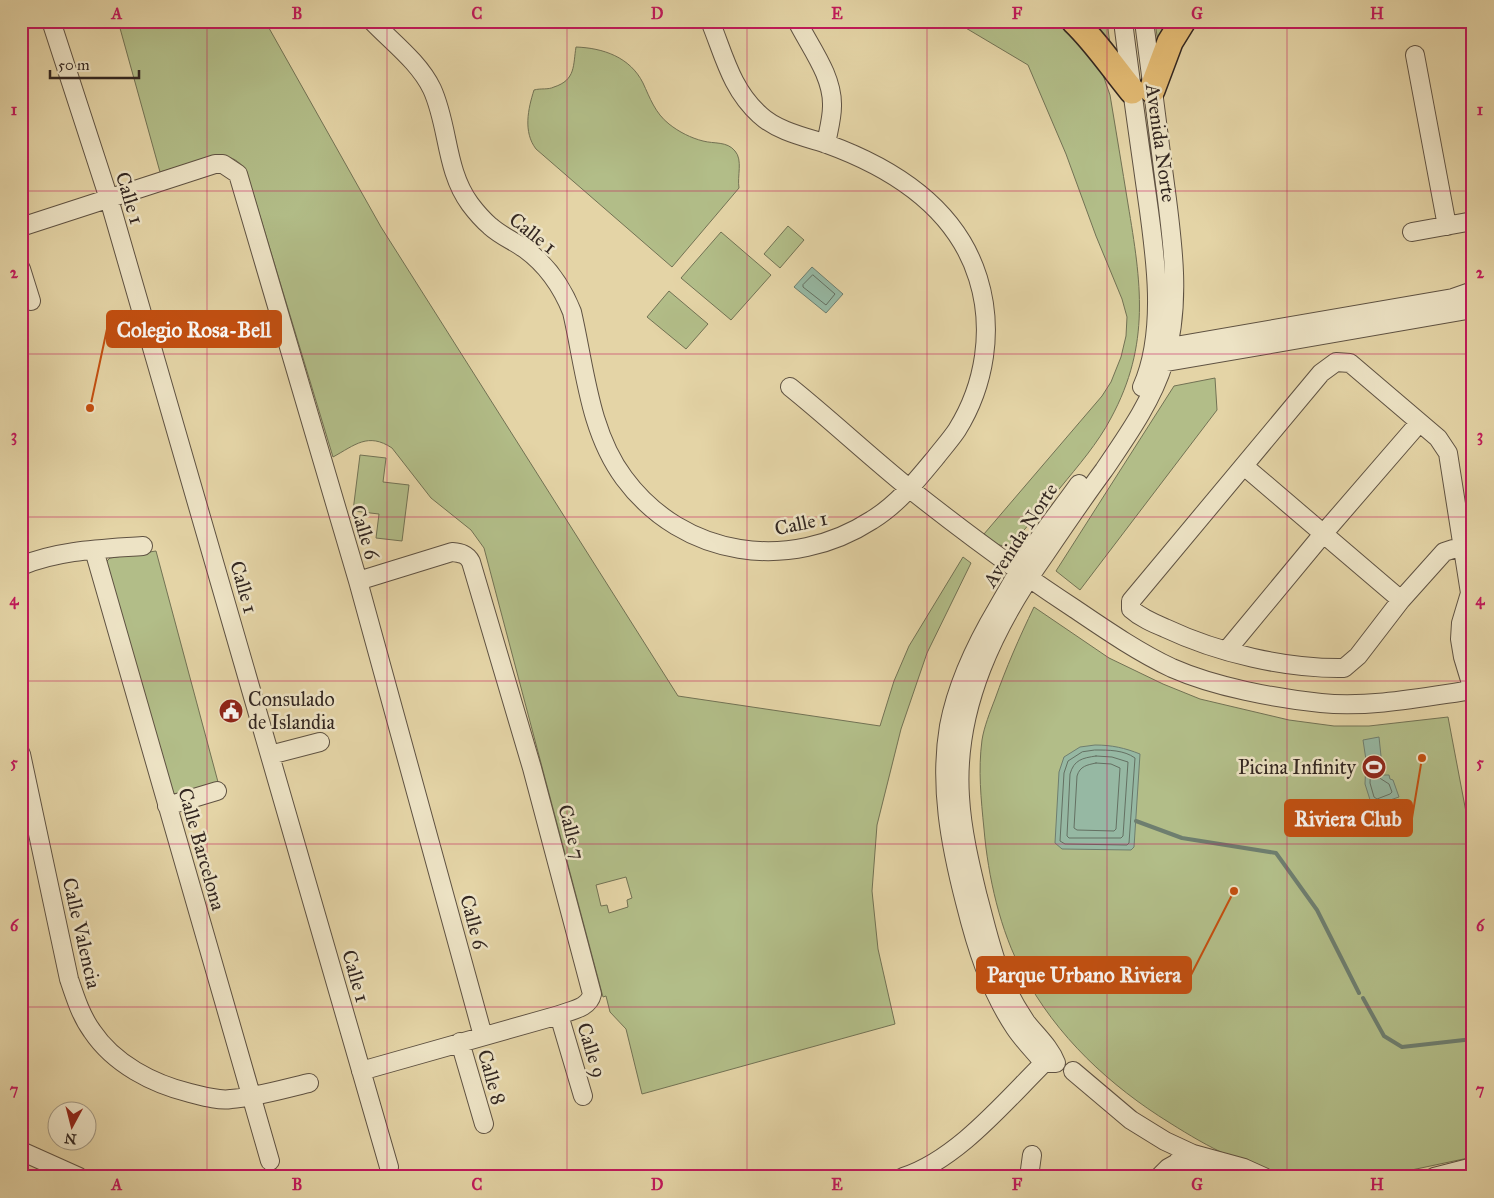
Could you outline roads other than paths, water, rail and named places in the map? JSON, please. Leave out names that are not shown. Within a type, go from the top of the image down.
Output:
[{"type":"highway","points":[[1074,21],[1094,42],[1109,63],[1142,91],[1183,21]]},
{"type":"street","name":"Calle 1","points":[[51,21],[109,199],[389,1167]]},
{"type":"street","name":"Calle 1","points":[[372,21],[411,60],[425,77],[432,90],[450,161],[456,179],[468,201],[491,227],[536,258],[551,274],[564,294],[572,312],[600,433],[624,478],[657,513],[681,529],[717,545],[750,551],[778,552],[828,542],[852,532],[874,519],[910,488],[956,431],[972,402],[979,383],[984,358],[985,316],[979,279],[961,239],[937,209],[919,192],[875,164],[778,126],[763,118],[749,105],[729,73],[710,21]]},
{"type":"street","points":[[797,21],[825,75],[830,90],[832,105],[826,144]]},
{"type":"street","name":"Avenida Norte","points":[[903,1177],[920,1172],[948,1154],[1051,1060],[1015,1029],[988,979],[956,868],[948,823],[946,795],[947,749],[949,726],[962,681],[976,645],[1024,575],[1029,553],[1115,434],[1158,356],[1173,319],[1173,266],[1167,201],[1142,91],[1123,21]]},
{"type":"street","name":"Avenida Norte","points":[[1142,91],[1144,21]]},
{"type":"street","points":[[1415,55],[1447,226]]},
{"type":"street","name":"Calle 6","points":[[109,199],[215,164],[223,164],[238,174],[358,581],[483,1036]]},
{"type":"street","points":[[21,227],[109,199]]},
{"type":"street","points":[[1412,232],[1473,221]]},
{"type":"street","points":[[21,269],[31,301]]},
{"type":"street","points":[[1158,356],[1454,298],[1473,291]]},
{"type":"street","points":[[1158,356],[1467,312]]},
{"type":"street","points":[[790,387],[910,488],[1024,575],[1120,639],[1172,667],[1208,681],[1275,696],[1322,703],[1400,701],[1473,690],[1462,657],[1460,639],[1461,623],[1471,595],[1448,453],[1438,438],[1350,363],[1336,362],[1321,373],[1131,601],[1131,609],[1139,616],[1181,636],[1227,650],[1293,666],[1322,669],[1344,668],[1358,656],[1401,600],[1444,552],[1453,549],[1463,549]]},
{"type":"street","points":[[1227,650],[1323,534],[1420,423]]},
{"type":"street","points":[[1244,466],[1401,600]]},
{"type":"street","points":[[21,566],[34,561],[94,550],[143,546]]},
{"type":"street","name":"Calle Barcelona","points":[[94,550],[270,1161]]},
{"type":"street","name":"Calle 7","points":[[358,581],[452,552],[460,552],[468,556],[532,768],[592,994],[590,1001],[585,1006],[559,1015],[361,1071]]},
{"type":"street","points":[[1473,648],[1473,660]]},
{"type":"street","points":[[270,755],[320,742]]},
{"type":"street","name":"Calle Valencia","points":[[21,754],[27,815],[69,980],[77,1003],[92,1032],[111,1053],[149,1080],[169,1088],[229,1100],[309,1084]]},
{"type":"street","points":[[167,806],[217,790]]},
{"type":"street","name":"Calle 9","points":[[559,1015],[584,1096]]},
{"type":"street","name":"Calle 8","points":[[460,1042],[484,1124]]},
{"type":"street","points":[[1073,1071],[1131,1120],[1165,1141],[1185,1158],[1214,1177]]},
{"type":"street","points":[[21,1151],[79,1177]]},
{"type":"street","points":[[1029,1177],[1032,1155]]},
{"type":"street","points":[[1159,1177],[1168,1168],[1185,1158],[1244,1168],[1264,1177]]},
{"type":"street","points":[[1434,1177],[1473,1167]]},
{"type":"water","points":[[812,267],[843,294],[826,313],[794,287]]},
{"type":"water","name":"Picina Infinity","points":[[1379,737],[1383,775],[1389,775],[1390,779],[1393,780],[1399,797],[1372,806],[1365,784],[1366,760],[1363,740]]},
{"type":"water","points":[[1095,745],[1118,747],[1140,754],[1134,847],[1131,850],[1062,849],[1055,843],[1059,772],[1064,757],[1080,747]]},
{"type":"waterway","points":[[1136,821],[1182,838],[1276,853],[1317,910],[1359,993]]},
{"type":"waterway","points":[[1363,998],[1384,1036],[1402,1047],[1473,1039]]},
{"type":"place","name":"Colegio Rosa-Bell","points":[[90,408]]},
{"type":"place","name":"Consulado de Islandia","points":[[231,711]]},
{"type":"place","name":"Riviera Club","points":[[1422,758]]},
{"type":"place","name":"Picina Infinity","points":[[1374,767]]},
{"type":"place","name":"Parque Urbano Riviera","points":[[1234,891]]}]
